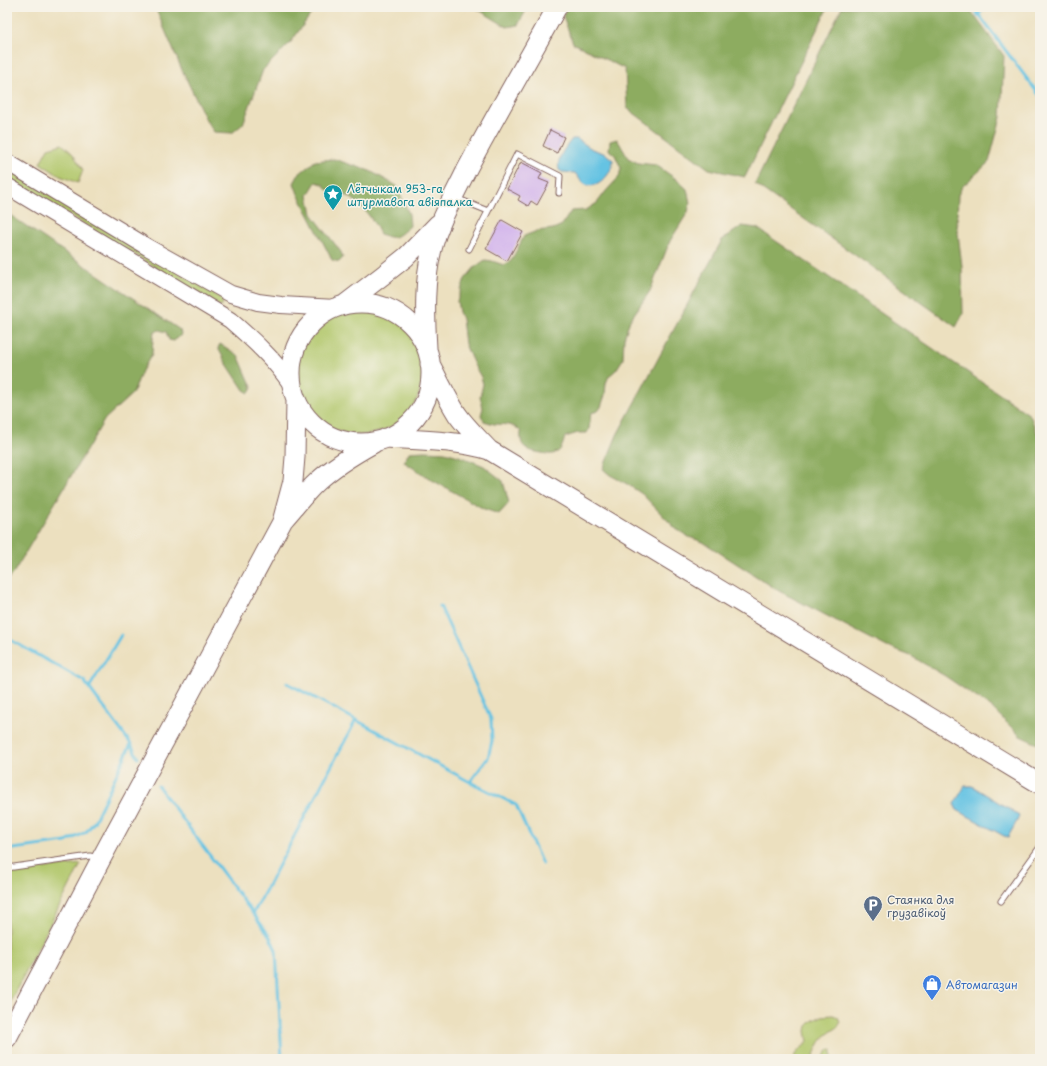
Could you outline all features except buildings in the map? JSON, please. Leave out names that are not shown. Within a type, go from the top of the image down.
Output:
[{"type":"highway","points":[[7,1038],[101,859],[282,522],[317,482],[339,464],[356,453],[399,432],[412,421],[420,410],[427,396],[430,383],[425,300],[426,277],[432,248],[441,221],[474,156],[557,7]]},
{"type":"highway","points":[[339,307],[406,257],[441,221]]},
{"type":"highway","points":[[282,522],[292,481],[295,457],[294,392],[291,370],[292,358],[297,343],[308,327],[327,312],[339,307],[360,303],[385,308],[401,316],[412,326],[421,338],[429,359],[457,414],[469,430],[489,450],[1040,784]]},
{"type":"highway","points":[[294,392],[306,417],[319,430],[331,437],[344,441],[360,443],[381,440],[455,442],[473,445],[489,450]]},
{"type":"main road","points":[[7,162],[149,248],[231,294],[258,302],[281,306],[339,307]]},
{"type":"main road","points":[[7,186],[230,320],[251,338],[280,368],[294,392]]},
{"type":"lane","points":[[469,249],[517,154],[560,176],[559,193]]},
{"type":"lane","points":[[454,196],[488,211]]},
{"type":"lane","points":[[1001,901],[1040,847]]},
{"type":"lane","points":[[7,868],[90,856],[101,859]]},
{"type":"green space","points":[[155,7],[316,7],[291,42],[263,70],[243,124],[232,133],[214,132],[207,122],[182,70]]},
{"type":"green space","points":[[474,7],[528,7],[518,25],[507,27]]},
{"type":"green space","points":[[568,7],[828,7],[745,177],[709,169],[627,108],[625,69],[573,43],[563,16]]},
{"type":"green space","points":[[842,7],[968,7],[1004,56],[1001,117],[989,162],[962,187],[958,195],[957,225],[962,266],[963,314],[956,327],[755,184]]},
{"type":"green space","points":[[617,139],[628,158],[638,163],[656,165],[687,189],[690,203],[688,212],[670,241],[650,291],[630,320],[624,338],[623,359],[616,370],[609,376],[601,407],[598,411],[591,413],[587,433],[578,433],[565,437],[561,449],[554,454],[529,450],[521,442],[521,432],[518,429],[509,425],[494,424],[484,421],[481,415],[483,408],[480,397],[483,384],[465,344],[462,319],[457,301],[465,279],[475,267],[485,260],[504,265],[511,261],[524,236],[537,231],[553,229],[562,225],[571,211],[586,210],[597,203],[619,177],[621,168],[615,155],[609,150],[610,141]]},
{"type":"green space","points":[[62,144],[73,154],[83,170],[78,183],[60,176],[40,163],[48,148]]},
{"type":"green space","points":[[334,159],[370,171],[397,186],[409,214],[410,226],[393,237],[380,234],[371,218],[362,207],[347,196],[331,192],[323,184],[316,182],[308,195],[312,214],[341,252],[343,258],[339,262],[332,260],[298,194],[294,183],[299,174],[315,161]]},
{"type":"green space","points":[[7,169],[224,300],[221,307],[7,177]]},
{"type":"green space","points":[[7,213],[180,330],[181,335],[174,341],[169,340],[166,332],[159,330],[154,333],[152,354],[142,371],[133,393],[105,419],[14,572],[7,580]]},
{"type":"green space","points":[[742,226],[757,228],[1030,415],[1040,440],[1040,745],[1020,736],[992,708],[945,676],[911,656],[887,647],[779,591],[703,542],[689,537],[676,529],[642,494],[610,475],[603,469],[617,435],[722,240]]},
{"type":"green space","points":[[366,309],[390,316],[405,327],[416,342],[422,360],[422,384],[416,402],[405,417],[390,428],[372,434],[354,435],[330,428],[315,417],[304,402],[298,384],[297,366],[304,342],[315,327],[330,316],[348,310]]},
{"type":"green space","points":[[220,344],[238,355],[252,387],[249,393],[244,390],[225,361],[218,348]]},
{"type":"green space","points":[[409,452],[445,452],[484,466],[503,481],[509,503],[499,514],[484,509],[432,480],[404,462]]},
{"type":"green space","points":[[81,864],[7,1008],[7,872]]},
{"type":"green space","points":[[833,1015],[838,1017],[840,1022],[838,1027],[826,1036],[818,1045],[814,1055],[816,1059],[793,1059],[796,1053],[808,1042],[806,1031],[807,1026],[812,1021],[822,1016]]},
{"type":"green space","points":[[829,1049],[832,1050],[832,1057],[830,1059],[822,1059]]},
{"type":"water","points":[[572,139],[577,139],[592,149],[606,154],[613,160],[608,174],[596,185],[586,185],[575,173],[562,172],[559,170],[558,166],[560,157]]},
{"type":"water","points":[[965,786],[972,786],[1019,815],[1008,837],[957,810],[954,804]]},
{"type":"waterway","points":[[973,7],[1040,96]]},
{"type":"waterway","points":[[978,15],[985,7]]},
{"type":"waterway","points":[[440,606],[491,719],[492,741],[488,758],[470,782]]},
{"type":"waterway","points":[[89,688],[121,635]]},
{"type":"waterway","points":[[7,638],[84,681],[131,744],[138,758]]},
{"type":"waterway","points":[[287,683],[356,720]]},
{"type":"waterway","points":[[253,914],[356,720],[470,782],[516,805],[542,864]]},
{"type":"waterway","points":[[13,849],[66,842],[86,832],[94,822],[131,744]]},
{"type":"waterway","points":[[158,786],[269,935],[276,950],[282,1059]]},
{"type":"place","name":"Лётчыкам 953-га штурмавога авіяпалка","points":[[333,211]]},
{"type":"place","name":"Стаянка для грузавікоў","points":[[873,922]]},
{"type":"place","name":"Автомагазин","points":[[932,1001]]}]
